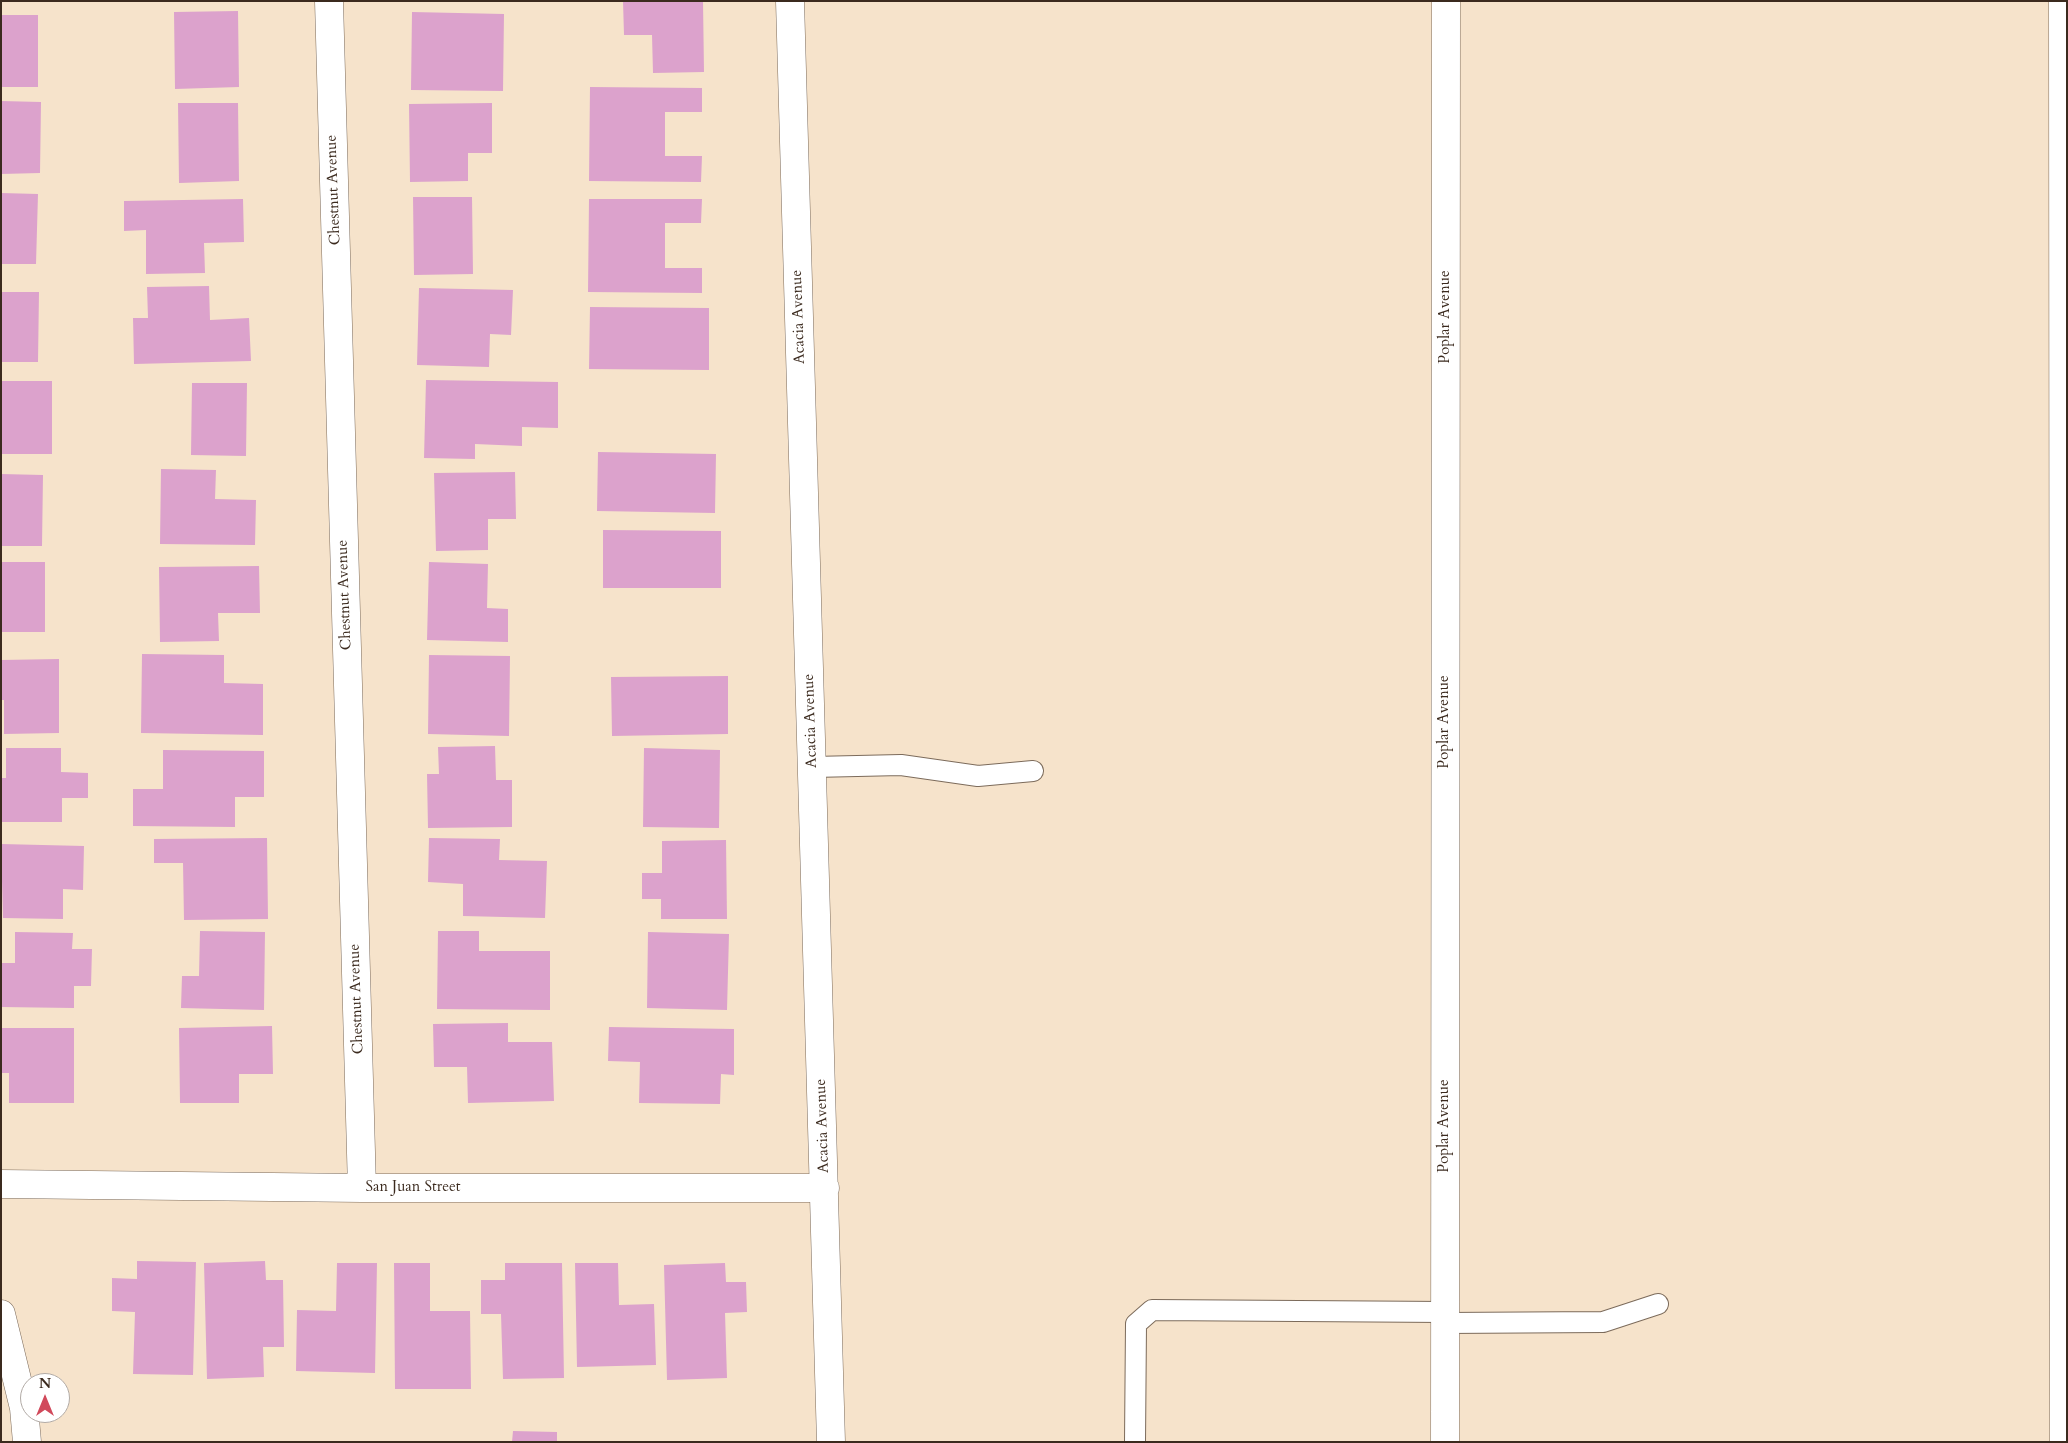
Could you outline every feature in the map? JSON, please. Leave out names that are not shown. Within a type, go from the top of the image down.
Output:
[{"type":"street","name":"Chestnut Avenue","points":[[329,1],[362,1188]]},
{"type":"street","name":"Acacia Avenue","points":[[790,1],[831,1442]]},
{"type":"street","name":"Poplar Avenue","points":[[1444,1442],[1446,1]]},
{"type":"street","points":[[2063,1],[2065,73],[2064,1442]]},
{"type":"street","name":"San Juan Street","points":[[1,1184],[362,1188],[825,1188]]},
{"type":"street","points":[[1,1314],[24,1408],[27,1442]]},
{"type":"lane","points":[[813,767],[900,765],[978,776],[1033,770]]},
{"type":"lane","points":[[1135,1442],[1136,1324],[1152,1310],[1603,1322],[1658,1304]]},
{"type":"building","points":[[623,1],[703,1],[704,72],[653,73],[652,35],[624,35]]},
{"type":"building","points":[[238,11],[239,87],[175,89],[174,12]]},
{"type":"building","points":[[412,12],[504,14],[503,91],[411,90]]},
{"type":"building","points":[[1,15],[38,15],[38,87],[1,87]]},
{"type":"building","points":[[590,87],[702,88],[702,112],[665,112],[665,156],[702,156],[701,182],[589,181]]},
{"type":"building","points":[[1,101],[41,102],[40,173],[1,174]]},
{"type":"building","points":[[178,103],[238,103],[239,181],[179,183]]},
{"type":"building","points":[[492,103],[492,153],[468,153],[468,181],[410,182],[409,104]]},
{"type":"building","points":[[1,193],[38,194],[36,264],[1,264]]},
{"type":"building","points":[[413,197],[472,197],[473,274],[414,275]]},
{"type":"building","points":[[243,199],[244,242],[204,243],[205,273],[146,274],[146,230],[124,231],[124,201]]},
{"type":"building","points":[[589,199],[702,199],[701,223],[665,223],[665,268],[702,268],[702,293],[588,292]]},
{"type":"building","points":[[209,286],[210,320],[249,318],[251,361],[134,364],[133,318],[148,318],[147,287]]},
{"type":"building","points":[[419,288],[513,290],[511,335],[490,334],[489,367],[417,365]]},
{"type":"building","points":[[1,292],[39,292],[38,362],[1,362]]},
{"type":"building","points":[[590,307],[709,308],[709,370],[589,369]]},
{"type":"building","points":[[426,380],[558,382],[558,428],[522,427],[522,446],[475,444],[475,459],[424,458]]},
{"type":"building","points":[[1,381],[52,381],[52,454],[1,454]]},
{"type":"building","points":[[192,383],[247,383],[246,456],[191,455]]},
{"type":"building","points":[[598,452],[716,454],[715,513],[597,511]]},
{"type":"building","points":[[161,469],[216,470],[215,499],[256,500],[255,545],[160,544]]},
{"type":"building","points":[[515,472],[516,519],[488,519],[488,550],[436,551],[434,473]]},
{"type":"building","points":[[1,474],[43,475],[42,546],[1,546]]},
{"type":"building","points":[[603,530],[721,531],[721,588],[603,588]]},
{"type":"building","points":[[1,562],[45,562],[45,632],[1,632]]},
{"type":"building","points":[[429,562],[488,564],[487,608],[508,609],[508,642],[427,640]]},
{"type":"building","points":[[259,566],[260,613],[218,613],[219,641],[160,642],[159,567]]},
{"type":"building","points":[[142,654],[224,655],[224,683],[263,684],[263,735],[141,733]]},
{"type":"building","points":[[429,655],[510,656],[509,736],[428,734]]},
{"type":"building","points":[[59,659],[59,733],[4,734],[4,700],[1,700],[1,660]]},
{"type":"building","points":[[728,676],[728,734],[612,736],[611,677]]},
{"type":"building","points":[[495,746],[496,780],[512,780],[512,827],[428,828],[427,774],[439,774],[438,747]]},
{"type":"building","points":[[6,748],[61,748],[61,772],[88,773],[88,798],[62,798],[62,822],[1,822],[1,778],[6,778]]},
{"type":"building","points":[[644,748],[720,750],[719,828],[643,827]]},
{"type":"building","points":[[163,750],[264,751],[264,797],[235,797],[235,827],[133,826],[133,789],[163,789]]},
{"type":"building","points":[[267,838],[268,919],[184,920],[183,863],[154,863],[154,839]]},
{"type":"building","points":[[429,838],[500,839],[499,860],[547,861],[545,918],[463,916],[463,884],[428,882]]},
{"type":"building","points":[[726,840],[727,919],[661,919],[661,899],[642,899],[642,873],[662,873],[662,841]]},
{"type":"building","points":[[1,844],[84,846],[83,890],[63,889],[63,919],[3,918]]},
{"type":"building","points":[[200,931],[265,932],[264,1010],[181,1008],[182,976],[199,976]]},
{"type":"building","points":[[438,931],[479,931],[479,951],[550,951],[550,1010],[437,1009]]},
{"type":"building","points":[[15,932],[73,933],[72,949],[92,949],[91,986],[74,986],[74,1008],[1,1007],[1,963],[15,963]]},
{"type":"building","points":[[648,932],[729,934],[727,1010],[647,1008]]},
{"type":"building","points":[[508,1023],[508,1042],[552,1042],[554,1101],[468,1103],[467,1067],[434,1067],[433,1024]]},
{"type":"building","points":[[272,1026],[273,1074],[239,1074],[239,1103],[180,1103],[179,1028]]},
{"type":"building","points":[[609,1027],[734,1029],[734,1075],[721,1074],[720,1104],[639,1103],[640,1062],[608,1061]]},
{"type":"building","points":[[1,1028],[74,1028],[74,1103],[9,1103],[9,1073],[1,1073]]},
{"type":"building","points":[[137,1261],[196,1262],[193,1375],[133,1374],[135,1312],[112,1311],[112,1278],[137,1279]]},
{"type":"building","points":[[265,1261],[266,1280],[283,1280],[284,1347],[263,1347],[264,1377],[207,1379],[204,1263]]},
{"type":"building","points":[[337,1263],[377,1263],[375,1373],[296,1371],[297,1310],[336,1311]]},
{"type":"building","points":[[394,1263],[430,1263],[430,1311],[470,1311],[471,1389],[395,1389]]},
{"type":"building","points":[[505,1263],[562,1263],[564,1378],[503,1379],[501,1314],[481,1314],[481,1280],[505,1280]]},
{"type":"building","points":[[575,1263],[618,1263],[619,1305],[654,1304],[656,1365],[577,1367]]},
{"type":"building","points":[[725,1263],[726,1282],[746,1282],[747,1312],[725,1313],[727,1378],[667,1380],[664,1265]]},
{"type":"building","points":[[513,1431],[557,1432],[557,1442],[512,1442]]}]
